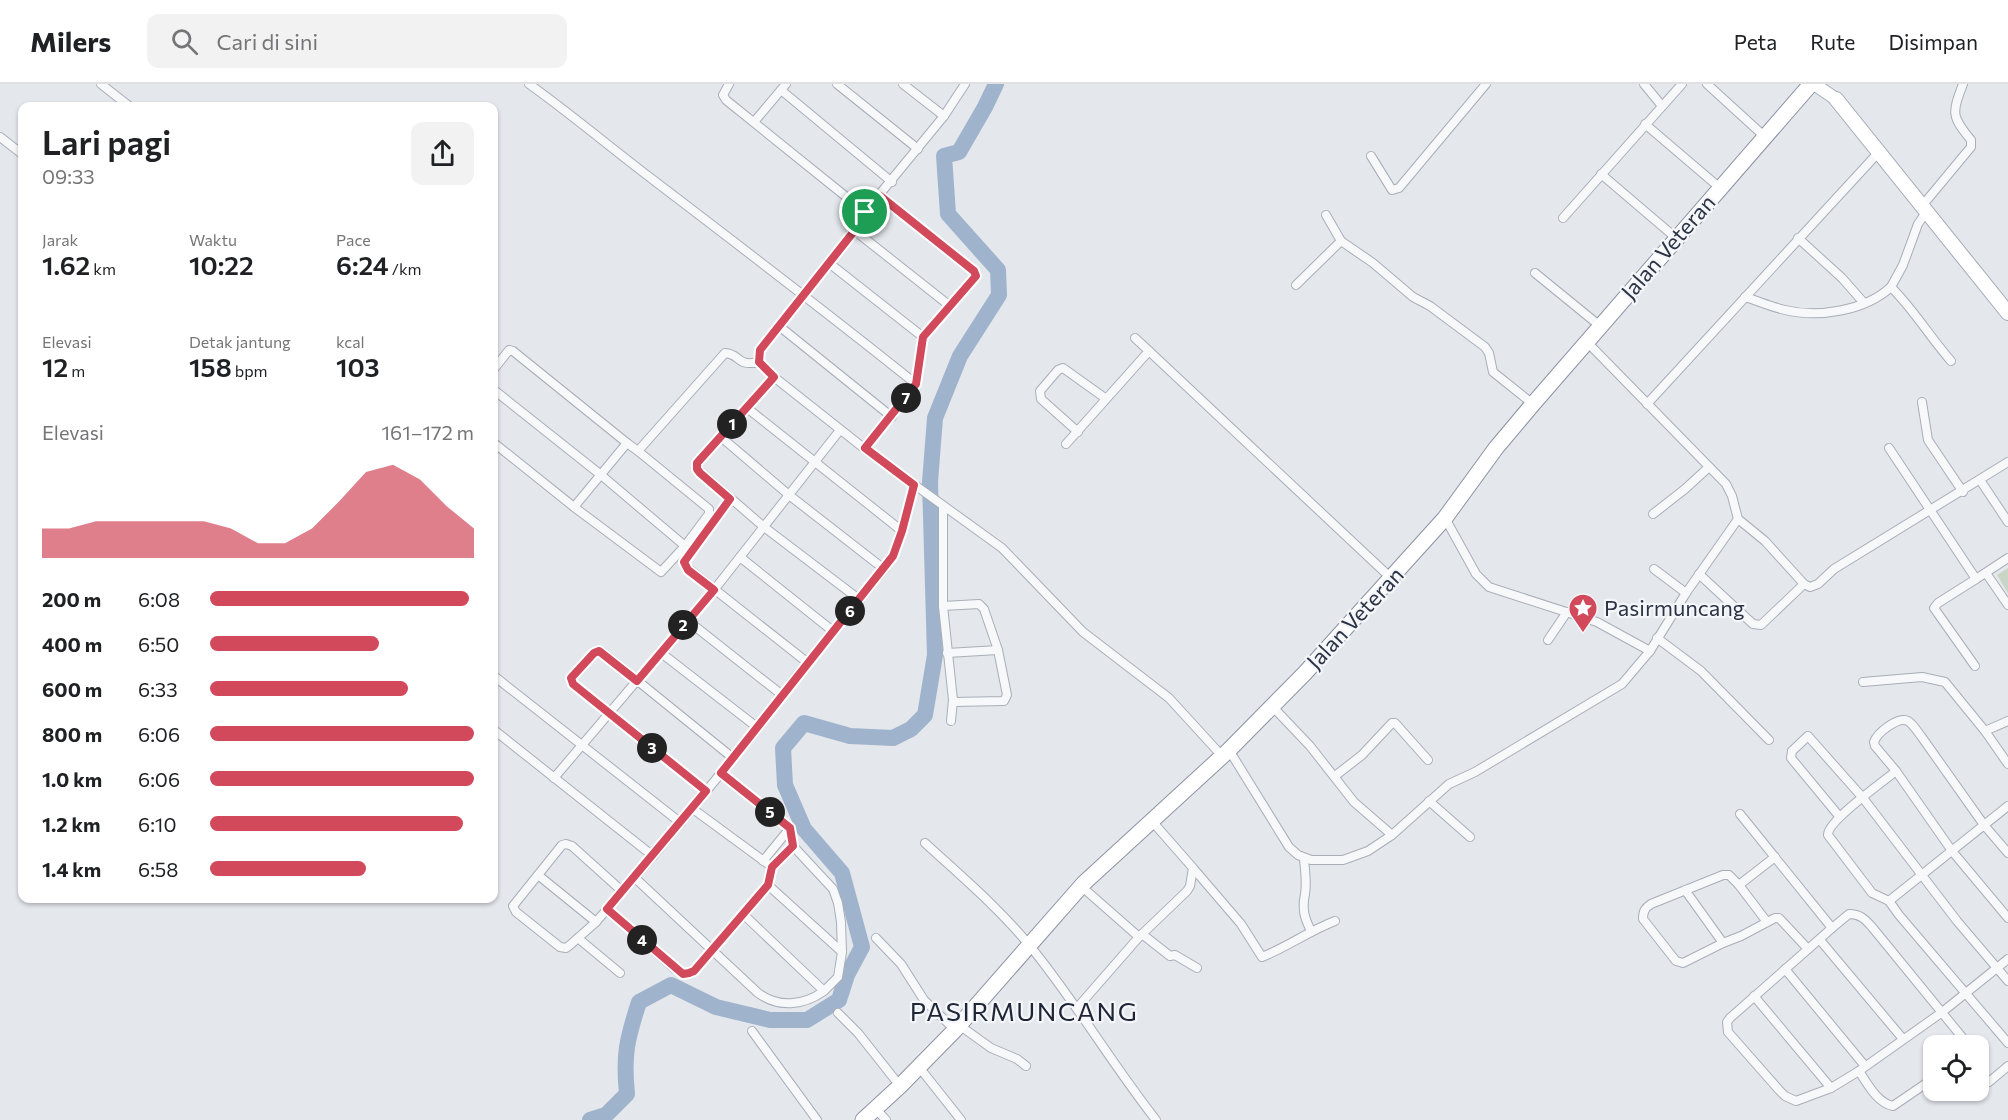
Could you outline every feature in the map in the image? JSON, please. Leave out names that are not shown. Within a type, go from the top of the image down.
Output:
[{"type":"highway","name":"Jalan Veteran","points":[[863,1120],[881,1115],[900,1086],[957,1027],[1081,886],[1225,753],[1392,579],[1445,518],[1496,448],[1533,404],[1764,136],[1812,84]]},
{"type":"main road","points":[[1812,84],[1836,99]]},
{"type":"main road","points":[[1829,84],[1836,99],[1878,153],[2008,313]]},
{"type":"street","points":[[101,84],[124,102]]},
{"type":"street","points":[[529,84],[561,106],[597,137],[804,294],[916,384]]},
{"type":"street","points":[[729,84],[723,92],[724,97],[865,212]]},
{"type":"street","points":[[837,84],[918,149]]},
{"type":"street","points":[[903,84],[945,116]]},
{"type":"street","points":[[965,84],[945,116],[865,212],[855,230],[760,350],[759,362],[774,377],[840,429],[1002,548],[1083,632],[1169,698],[1225,753],[1283,839],[1293,852],[1304,859],[1338,860],[1368,851],[1392,835],[1449,784],[1475,772],[1622,684],[1650,651],[1686,593],[1738,519]]},
{"type":"street","points":[[1371,156],[1392,190],[1399,188],[1486,84]]},
{"type":"street","points":[[1644,84],[1662,106]]},
{"type":"street","points":[[1563,218],[1682,84]]},
{"type":"street","points":[[1707,84],[1764,136]]},
{"type":"street","points":[[1745,297],[1786,310],[1824,313],[1882,296],[1891,287],[1903,265],[1924,209],[1971,147],[1971,140],[1957,123],[1954,113],[1963,84]]},
{"type":"street","points":[[754,122],[783,87],[892,182]]},
{"type":"street","points":[[1645,124],[1720,188]]},
{"type":"street","points":[[0,136],[18,151]]},
{"type":"street","points":[[1647,404],[1878,153]]},
{"type":"street","points":[[1601,174],[1676,238]]},
{"type":"street","points":[[865,448],[916,384],[923,337],[972,283],[976,273],[880,196]]},
{"type":"street","points":[[1326,215],[1341,242],[1373,263],[1413,297],[1431,306],[1485,347],[1489,353],[1493,372],[1533,404]]},
{"type":"street","points":[[855,230],[951,306]]},
{"type":"street","points":[[1798,238],[1842,278],[1864,303]]},
{"type":"street","points":[[1296,285],[1341,242]]},
{"type":"street","points":[[829,263],[923,337]]},
{"type":"street","points":[[1535,273],[1600,326]]},
{"type":"street","points":[[1891,287],[1917,315],[1929,335],[1951,362]]},
{"type":"street","points":[[778,326],[891,417]]},
{"type":"street","points":[[1135,338],[1392,579]]},
{"type":"street","points":[[1587,342],[1726,484],[1738,519],[1765,541],[1804,584],[1810,587],[1818,584],[1834,569],[1963,492],[2008,462]]},
{"type":"street","points":[[498,363],[506,352],[513,351],[710,509],[685,546],[663,570],[657,571],[498,446]]},
{"type":"street","points":[[1066,444],[1149,351]]},
{"type":"street","points":[[638,451],[725,353],[731,354],[744,364],[759,362]]},
{"type":"street","points":[[1078,432],[1041,399],[1040,391],[1058,370],[1063,368],[1105,398]]},
{"type":"street","points":[[774,377],[699,460],[697,466],[700,473],[730,499],[860,600]]},
{"type":"street","points":[[498,393],[601,475],[685,546]]},
{"type":"street","points":[[1922,402],[1928,440],[1963,492]]},
{"type":"street","points":[[747,408],[902,531]]},
{"type":"street","points":[[554,778],[714,590],[840,429]]},
{"type":"street","points":[[721,437],[789,495],[884,569]]},
{"type":"street","points":[[574,507],[627,443]]},
{"type":"street","points":[[1889,448],[1976,579]]},
{"type":"street","points":[[1653,514],[1709,467]]},
{"type":"street","points":[[1980,480],[2008,522]]},
{"type":"street","points":[[622,891],[572,846],[566,844],[562,845],[513,906],[516,912],[560,948],[566,948],[579,939],[596,922],[693,809],[884,569],[893,556],[916,487]]},
{"type":"street","points":[[730,499],[684,562],[688,570],[808,663]]},
{"type":"street","points":[[941,505],[943,606],[953,702],[951,721]]},
{"type":"street","points":[[1445,518],[1482,582],[1489,587],[1597,622],[1650,651]]},
{"type":"street","points":[[740,557],[834,632]]},
{"type":"street","points":[[1975,666],[1934,608],[1938,603],[2008,558]]},
{"type":"street","points":[[1654,569],[1686,593]]},
{"type":"street","points":[[1986,573],[2008,605]]},
{"type":"street","points":[[1699,574],[1757,626],[1764,623],[1804,584]]},
{"type":"street","points":[[943,606],[979,604],[982,607],[998,650],[1006,695],[1005,700],[953,702]]},
{"type":"street","points":[[1548,640],[1567,612]]},
{"type":"street","points":[[687,620],[782,695]]},
{"type":"street","points":[[1658,638],[1701,671],[1769,740]]},
{"type":"street","points":[[947,653],[998,650]]},
{"type":"street","points":[[706,791],[573,684],[571,678],[594,653],[599,651],[733,758]]},
{"type":"street","points":[[660,652],[758,728]]},
{"type":"street","points":[[1863,682],[1922,677],[1945,682],[1985,731],[2008,764]]},
{"type":"street","points":[[498,679],[681,823]]},
{"type":"street","points":[[1272,706],[1335,776],[1354,802],[1392,835]]},
{"type":"street","points":[[2008,853],[1984,825],[1921,735],[1907,721],[1899,721],[1877,735],[1874,742],[1952,850],[2008,918]]},
{"type":"street","points":[[1985,731],[2008,721]]},
{"type":"street","points":[[1335,776],[1362,755],[1392,723],[1395,723],[1428,760]]},
{"type":"street","points":[[498,733],[653,856]]},
{"type":"street","points":[[1839,816],[1791,758],[1792,751],[1808,736],[1863,798],[1921,875],[2008,981]]},
{"type":"street","points":[[1896,771],[1839,816],[1829,827],[1828,835],[1872,893],[1890,901],[1899,915],[2008,1043]]},
{"type":"street","points":[[634,877],[758,993],[769,1000],[792,1004],[815,998],[838,977],[842,952],[842,922],[833,889],[793,846],[790,828],[721,773]]},
{"type":"street","points":[[1429,801],[1470,837]]},
{"type":"street","points":[[1890,901],[2008,806]]},
{"type":"street","points":[[693,809],[772,867]]},
{"type":"street","points":[[1740,814],[1832,928]]},
{"type":"street","points":[[1151,820],[1241,924],[1260,956],[1288,945],[1311,931],[1335,921]]},
{"type":"street","points":[[763,861],[790,828]]},
{"type":"street","points":[[926,843],[991,904],[1029,945],[1077,1008],[1156,1120]]},
{"type":"street","points":[[607,909],[683,974],[689,973],[694,971],[768,885],[772,867],[793,846]]},
{"type":"street","points":[[1739,885],[1775,857]]},
{"type":"street","points":[[1304,859],[1303,915],[1311,931]]},
{"type":"street","points":[[1077,1008],[1141,936],[1187,891],[1193,868]]},
{"type":"street","points":[[538,874],[596,922]]},
{"type":"street","points":[[1767,922],[1739,885],[1728,875],[1651,904],[1643,913],[1642,919],[1676,961],[1683,963],[1779,918],[1808,949]]},
{"type":"street","points":[[768,885],[842,952]]},
{"type":"street","points":[[1081,886],[1141,936],[1170,956],[1175,955],[1197,968]]},
{"type":"street","points":[[1685,890],[1723,943]]},
{"type":"street","points":[[743,914],[824,991]]},
{"type":"street","points":[[1960,1035],[1941,1013],[1864,918],[1857,914],[1848,914],[1730,1018],[1727,1027],[1728,1032],[1779,1090],[1796,1101],[1831,1088],[1862,1069],[1941,1013],[2008,959]]},
{"type":"street","points":[[876,938],[901,964],[924,1000],[957,1027],[990,1048],[1017,1059],[1026,1066]]},
{"type":"street","points":[[579,939],[620,973]]},
{"type":"street","points":[[1820,940],[1903,1039]]},
{"type":"street","points":[[1785,969],[1862,1069],[1880,1099],[1893,1106],[1923,1086]]},
{"type":"street","points":[[1754,996],[1831,1088]]},
{"type":"street","points":[[838,1013],[858,1033],[900,1086]]},
{"type":"street","points":[[752,1031],[817,1120]]},
{"type":"street","points":[[1989,1082],[2008,1066]]},
{"type":"street","points":[[919,1067],[961,1120]]},
{"type":"green space","points":[[2008,568],[2008,593],[1997,575]]},
{"type":"waterway","points":[[590,1120],[606,1115],[627,1094],[627,1047],[639,1002],[671,985],[716,1007],[770,1020],[807,1020],[839,1000],[847,975],[862,947],[842,873],[804,829],[785,785],[783,748],[804,723],[850,736],[893,738],[911,729],[925,715],[935,655],[930,482],[935,418],[960,356],[999,295],[998,270],[948,214],[944,156],[959,152],[996,84]]},
{"type":"place","name":"Pasirmuncang","points":[[1583,634]]},
{"type":"district","name":"PASIRMUNCANG","points":[[1024,1012]]},
{"type":"route","points":[[880,196],[974,271],[976,276],[923,337],[916,384],[865,448],[914,485],[893,556],[721,773],[790,828],[793,846],[772,867],[768,885],[694,971],[683,974],[607,909],[706,791],[573,684],[571,678],[596,651],[599,651],[637,681],[714,590],[688,570],[684,562],[730,499],[700,473],[697,463],[774,377],[759,362],[760,350],[855,230],[865,212],[880,196]]}]
